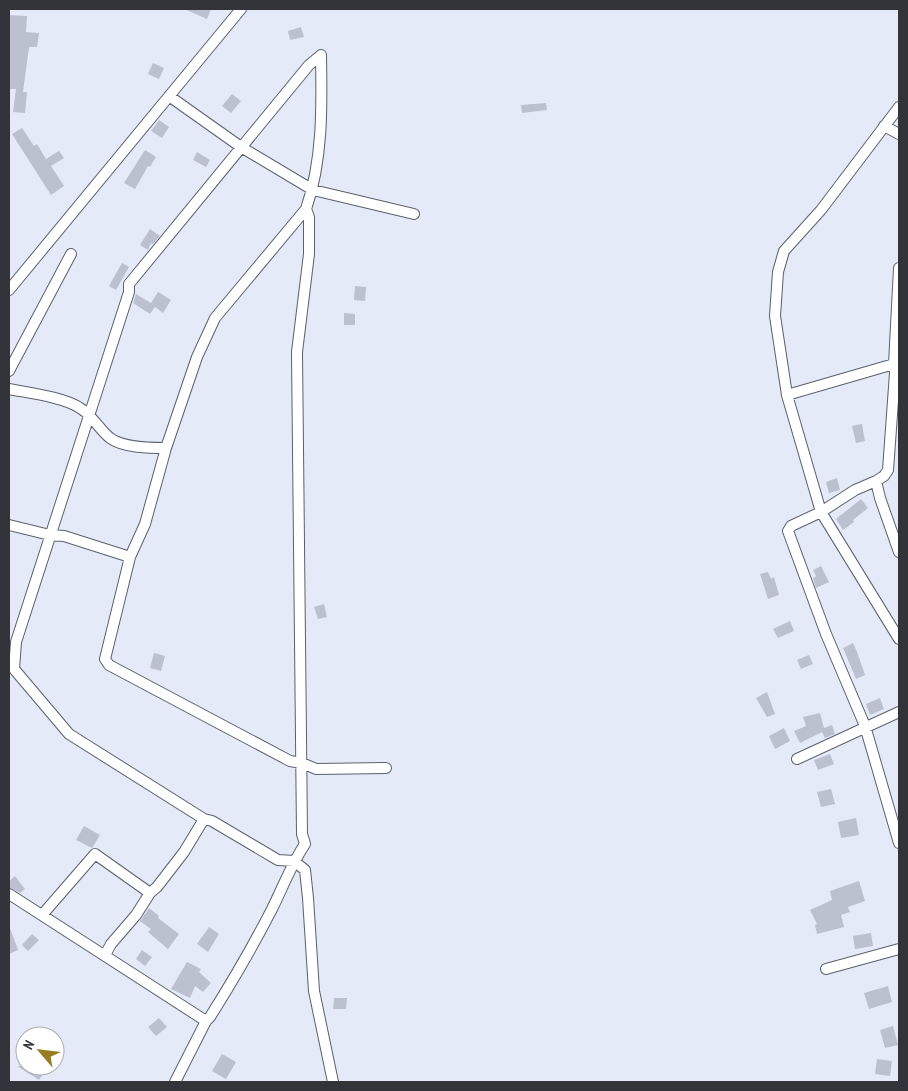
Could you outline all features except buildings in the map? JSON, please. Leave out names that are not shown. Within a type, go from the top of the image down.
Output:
[{"type":"street","points":[[9,290],[241,9]]},
{"type":"street","points":[[333,1082],[314,991],[305,870],[294,861],[278,860],[212,820],[204,819],[69,734],[14,669],[16,642],[90,416],[129,292],[129,284],[309,65],[321,55],[322,112],[313,190],[306,209],[215,318],[197,357],[166,448],[145,524],[130,557],[105,660],[109,665],[290,761],[302,763],[316,769],[386,768]]},
{"type":"street","points":[[169,96],[241,147],[313,190],[414,214]]},
{"type":"street","points":[[899,107],[821,210],[784,251],[778,272],[775,316],[788,395],[821,512],[899,639]]},
{"type":"street","points":[[884,126],[899,134]]},
{"type":"street","points":[[175,1082],[206,1021],[236,975],[273,907],[294,861],[305,844],[302,834],[297,352],[309,254],[309,217],[306,209]]},
{"type":"street","points":[[9,371],[71,254]]},
{"type":"street","points":[[899,268],[896,369],[888,470],[884,476],[876,481],[855,490],[821,512],[791,526],[788,531],[826,634],[865,726],[899,843]]},
{"type":"street","points":[[788,395],[896,369]]},
{"type":"street","points":[[9,389],[52,398],[79,407],[111,439],[136,447],[166,448]]},
{"type":"street","points":[[876,481],[899,552]]},
{"type":"street","points":[[9,526],[50,536],[64,536],[130,557]]},
{"type":"street","points":[[797,759],[865,726],[899,712]]},
{"type":"street","points":[[105,955],[111,944],[136,915],[150,893],[157,887],[184,852],[204,819]]},
{"type":"street","points":[[42,915],[95,854],[150,893]]},
{"type":"street","points":[[9,894],[206,1021]]},
{"type":"street","points":[[826,969],[899,949]]}]
